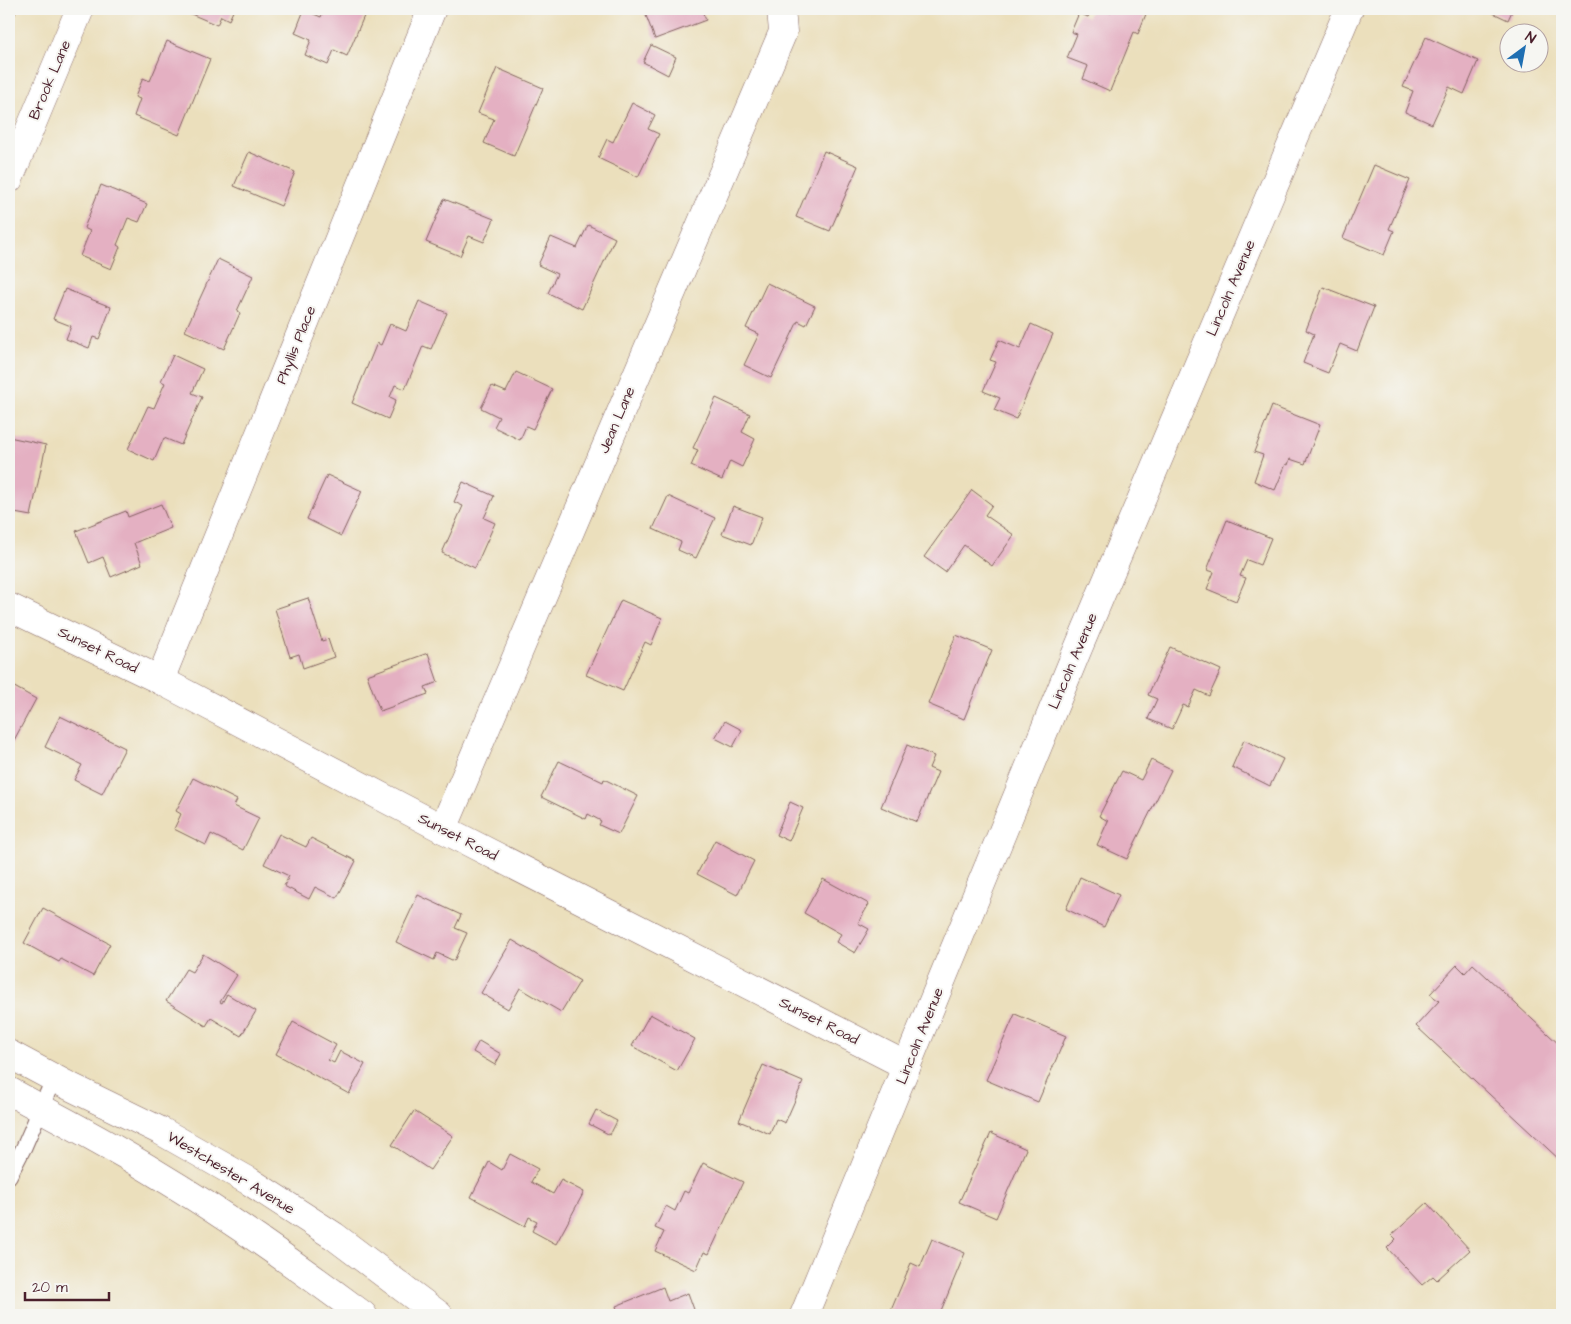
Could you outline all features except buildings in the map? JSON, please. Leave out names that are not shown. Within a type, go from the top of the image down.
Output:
[{"type":"street","name":"Brook Lane","points":[[9,179],[80,9]]},
{"type":"street","name":"Phyllis Place","points":[[160,680],[432,9]]},
{"type":"street","name":"Jean Lane","points":[[443,829],[783,32],[781,9]]},
{"type":"street","name":"Lincoln Avenue","points":[[804,1315],[1077,651],[1349,9]]},
{"type":"street","name":"Sunset Road","points":[[9,607],[160,680],[443,829],[907,1066]]},
{"type":"street","name":"Westchester Avenue","points":[[9,1054],[161,1132],[249,1181],[334,1236],[439,1315]]},
{"type":"street","points":[[9,1090],[121,1152],[207,1205],[258,1238],[363,1315]]},
{"type":"lane","points":[[9,1176],[54,1078]]}]
